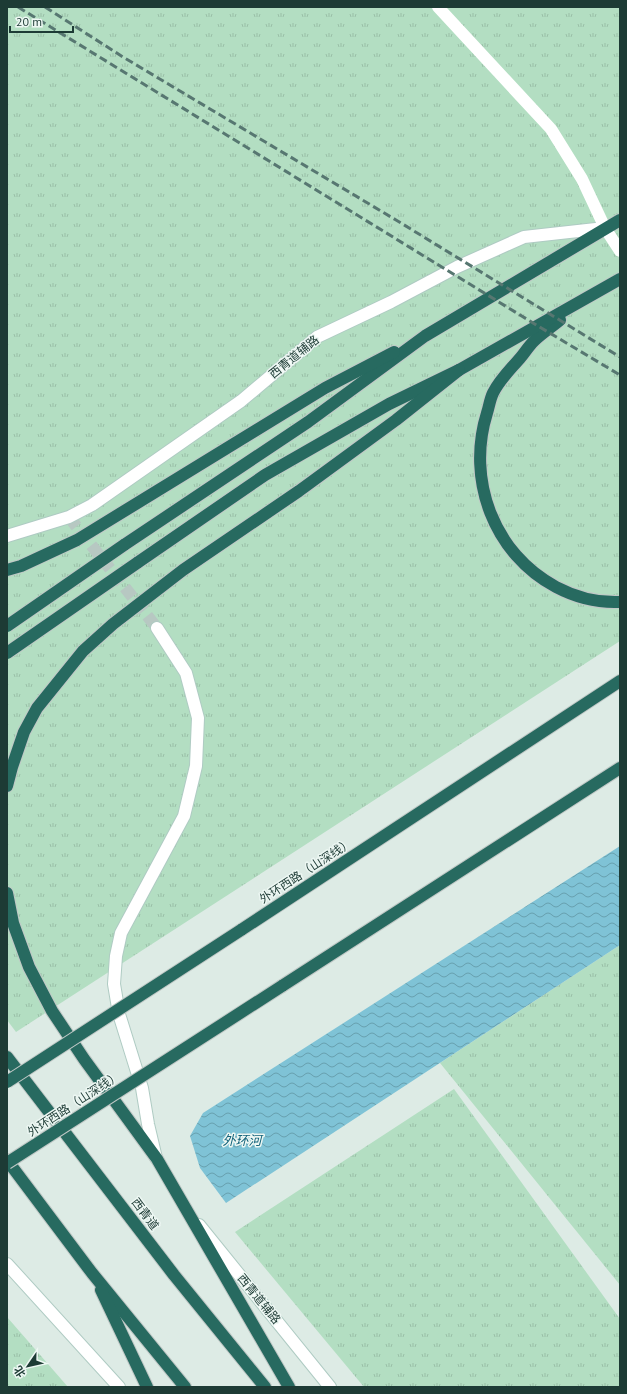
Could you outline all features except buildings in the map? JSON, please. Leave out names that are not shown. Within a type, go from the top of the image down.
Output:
[{"type":"highway","points":[[605,228],[620,215]]},
{"type":"highway","points":[[7,570],[21,566],[77,540],[325,388],[425,336],[620,220]]},
{"type":"highway","points":[[7,653],[265,475],[389,404],[459,370],[620,279]]},
{"type":"highway","points":[[592,296],[534,340],[503,376],[493,394],[483,426],[480,443],[482,486],[492,516],[504,542],[523,564],[542,579],[569,593],[593,600],[620,602]]},
{"type":"highway","points":[[7,626],[124,545],[308,422],[425,336]]},
{"type":"highway","points":[[7,786],[24,732],[37,708],[83,651],[112,624],[182,570],[293,496],[330,469],[396,420],[459,370]]},
{"type":"highway","name":"外环西路（山深线）","points":[[7,1082],[620,681]]},
{"type":"highway","name":"外环西路（山深线）","points":[[7,1162],[620,768]]},
{"type":"highway","points":[[7,893],[13,923],[29,967],[52,1011],[84,1059],[157,1159],[289,1387]]},
{"type":"highway","name":"西青道","points":[[7,1057],[174,1275],[265,1387]]},
{"type":"highway","points":[[7,1162],[75,1248],[92,1273],[185,1387]]},
{"type":"highway","points":[[92,1273],[147,1387]]},
{"type":"street","points":[[438,7],[551,129],[582,179],[605,228],[620,251]]},
{"type":"street","name":"西青道辅路","points":[[7,536],[69,516],[92,505],[241,401],[317,337],[391,302],[457,267],[524,237],[605,228]]},
{"type":"street","points":[[157,628],[186,673],[198,718],[196,766],[184,816],[121,933],[116,956],[114,984],[119,1014],[142,1088],[148,1124],[157,1159]]},
{"type":"street","name":"西青道辅路","points":[[188,1211],[330,1387]]},
{"type":"street","points":[[7,1264],[119,1387]]},
{"type":"green space","points":[[7,7],[620,7],[620,641],[16,1032],[7,1020]]},
{"type":"green space","points":[[620,945],[620,1285],[440,1063]]},
{"type":"green space","points":[[454,1089],[620,1319],[620,1387],[364,1387],[235,1232]]},
{"type":"green space","points":[[7,1317],[68,1387],[7,1387]]},
{"type":"water","name":"外环河","points":[[620,846],[620,945],[226,1203],[200,1168],[190,1136],[203,1113]]},
{"type":"tunnel","points":[[69,517],[157,628]]},
{"type":"railway","points":[[18,7],[620,375]]},
{"type":"railway","points":[[45,7],[123,57],[396,220],[620,357]]}]
